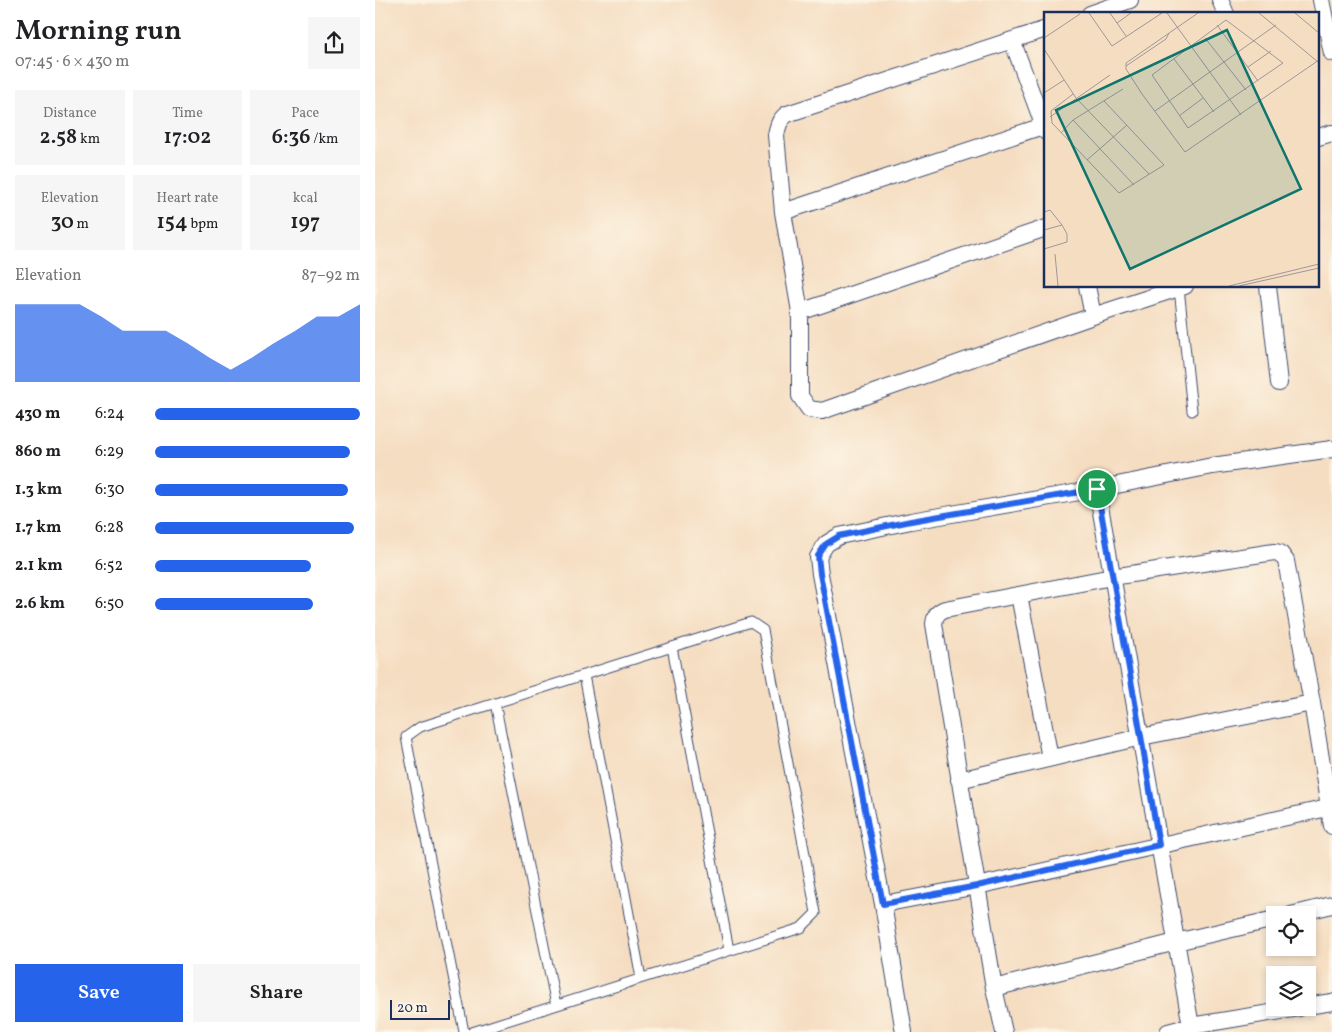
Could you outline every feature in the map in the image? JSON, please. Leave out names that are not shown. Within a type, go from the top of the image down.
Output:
[{"type":"street","points":[[1096,12],[1130,0]]},
{"type":"street","points":[[1220,0],[1224,12]]},
{"type":"street","points":[[1321,0],[1332,53]]},
{"type":"street","points":[[1044,29],[787,114],[782,118],[778,125],[776,136],[783,212],[800,312],[800,396],[809,409],[822,411],[1093,316],[1179,288]]},
{"type":"street","points":[[1011,40],[1044,124]]},
{"type":"street","points":[[783,212],[1044,127]]},
{"type":"street","points":[[1319,137],[1332,133]]},
{"type":"street","points":[[800,312],[1044,229]]},
{"type":"street","points":[[1087,288],[1093,316]]},
{"type":"street","points":[[1268,288],[1279,383]]},
{"type":"street","points":[[904,1032],[883,904],[820,574],[818,556],[826,544],[839,536],[911,521],[1097,489],[1212,466],[1332,449]]},
{"type":"street","points":[[1097,489],[1192,1029]]},
{"type":"street","points":[[1004,1032],[994,988],[933,624],[934,618],[939,612],[945,609],[1019,594],[1112,577],[1274,552],[1280,553],[1287,562],[1331,808],[1332,826]]},
{"type":"street","points":[[1019,594],[1050,758]]},
{"type":"street","points":[[959,780],[1141,736],[1312,703]]},
{"type":"street","points":[[883,904],[977,886],[1331,808]]},
{"type":"street","points":[[1316,909],[1332,905]]},
{"type":"street","points":[[994,988],[1266,921]]},
{"type":"street","points":[[1316,1005],[1332,1002]]},
{"type":"street","points":[[1168,1032],[1266,1014]]},
{"type":"lane","points":[[1182,288],[1192,411]]},
{"type":"lane","points":[[464,1032],[406,737],[420,727],[751,622],[763,630],[815,914],[801,928],[472,1032]]},
{"type":"lane","points":[[672,647],[729,950]]},
{"type":"lane","points":[[585,675],[641,978]]},
{"type":"lane","points":[[495,703],[556,1005]]},
{"type":"route","points":[[1097,489],[1159,845],[977,886],[883,904],[818,556],[826,544],[839,536],[911,521],[1097,489]]}]
